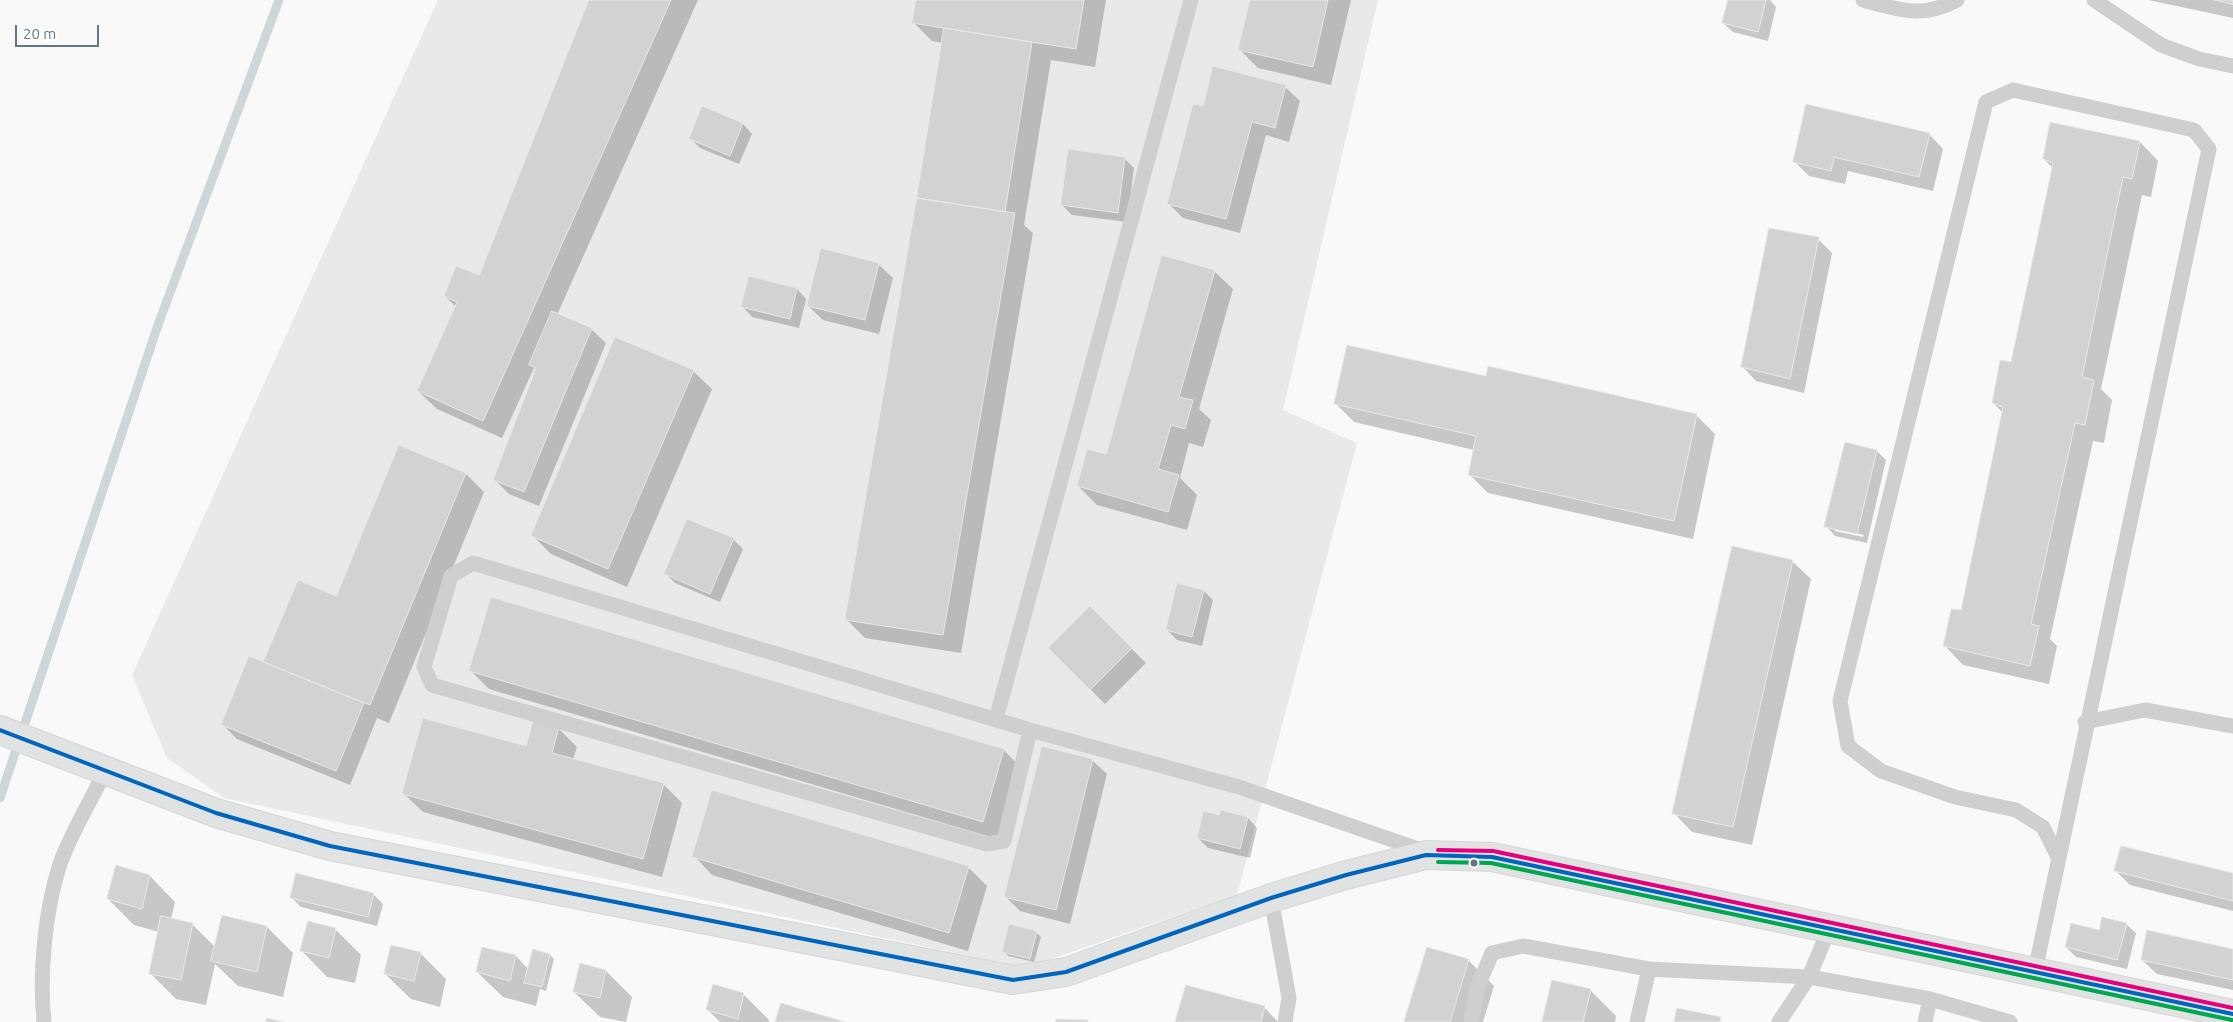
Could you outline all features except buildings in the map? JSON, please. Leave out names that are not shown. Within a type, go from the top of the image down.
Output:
[{"type":"main road","points":[[0,730],[216,813],[330,846],[1013,980],[1066,972],[1271,898],[1346,875],[1426,855],[1492,857],[2034,971],[2230,1016]]},
{"type":"lane","points":[[996,719],[1191,0]]},
{"type":"lane","points":[[1863,0],[1908,12],[1940,9],[1957,0]]},
{"type":"lane","points":[[2094,0],[2162,45],[2199,59],[2233,66]]},
{"type":"lane","points":[[2034,971],[2038,956],[2058,857],[2085,722],[2209,149],[2194,130],[2013,90],[1986,102],[1840,701],[1848,746],[1881,772],[1955,797],[2016,810],[2043,827],[2058,857]]},
{"type":"lane","points":[[1030,730],[1004,840],[987,844],[432,685],[424,667],[451,576],[474,563],[1030,730],[1239,787],[1438,856]]},
{"type":"lane","points":[[2085,722],[2145,710],[2233,726]]},
{"type":"lane","points":[[44,1022],[42,1000],[45,932],[60,864],[105,771]]},
{"type":"lane","points":[[1271,898],[1289,998],[1285,1022]]},
{"type":"lane","points":[[1779,1022],[1809,977],[1828,928]]},
{"type":"lane","points":[[1471,1022],[1478,986],[1492,953],[1523,946],[1649,969],[1809,977],[1930,999],[2010,1022]]},
{"type":"lane","points":[[1638,1022],[1649,969]]},
{"type":"lane","points":[[1925,1022],[1930,999]]},
{"type":"shaded area","points":[[438,0],[1378,0],[1283,410],[1357,443],[1237,895],[1025,968],[224,798],[167,758],[132,675]]},
{"type":"waterway","points":[[0,798],[158,325],[279,0]]},
{"type":"transit line","points":[[0,730],[216,813],[330,846],[1013,980],[1066,972],[1271,898],[1346,875],[1426,855],[1492,857],[2233,1014]]},
{"type":"transit line","points":[[1438,850],[1493,851],[2233,1008]]},
{"type":"transit line","points":[[1438,862],[1491,863],[2232,1020]]}]
